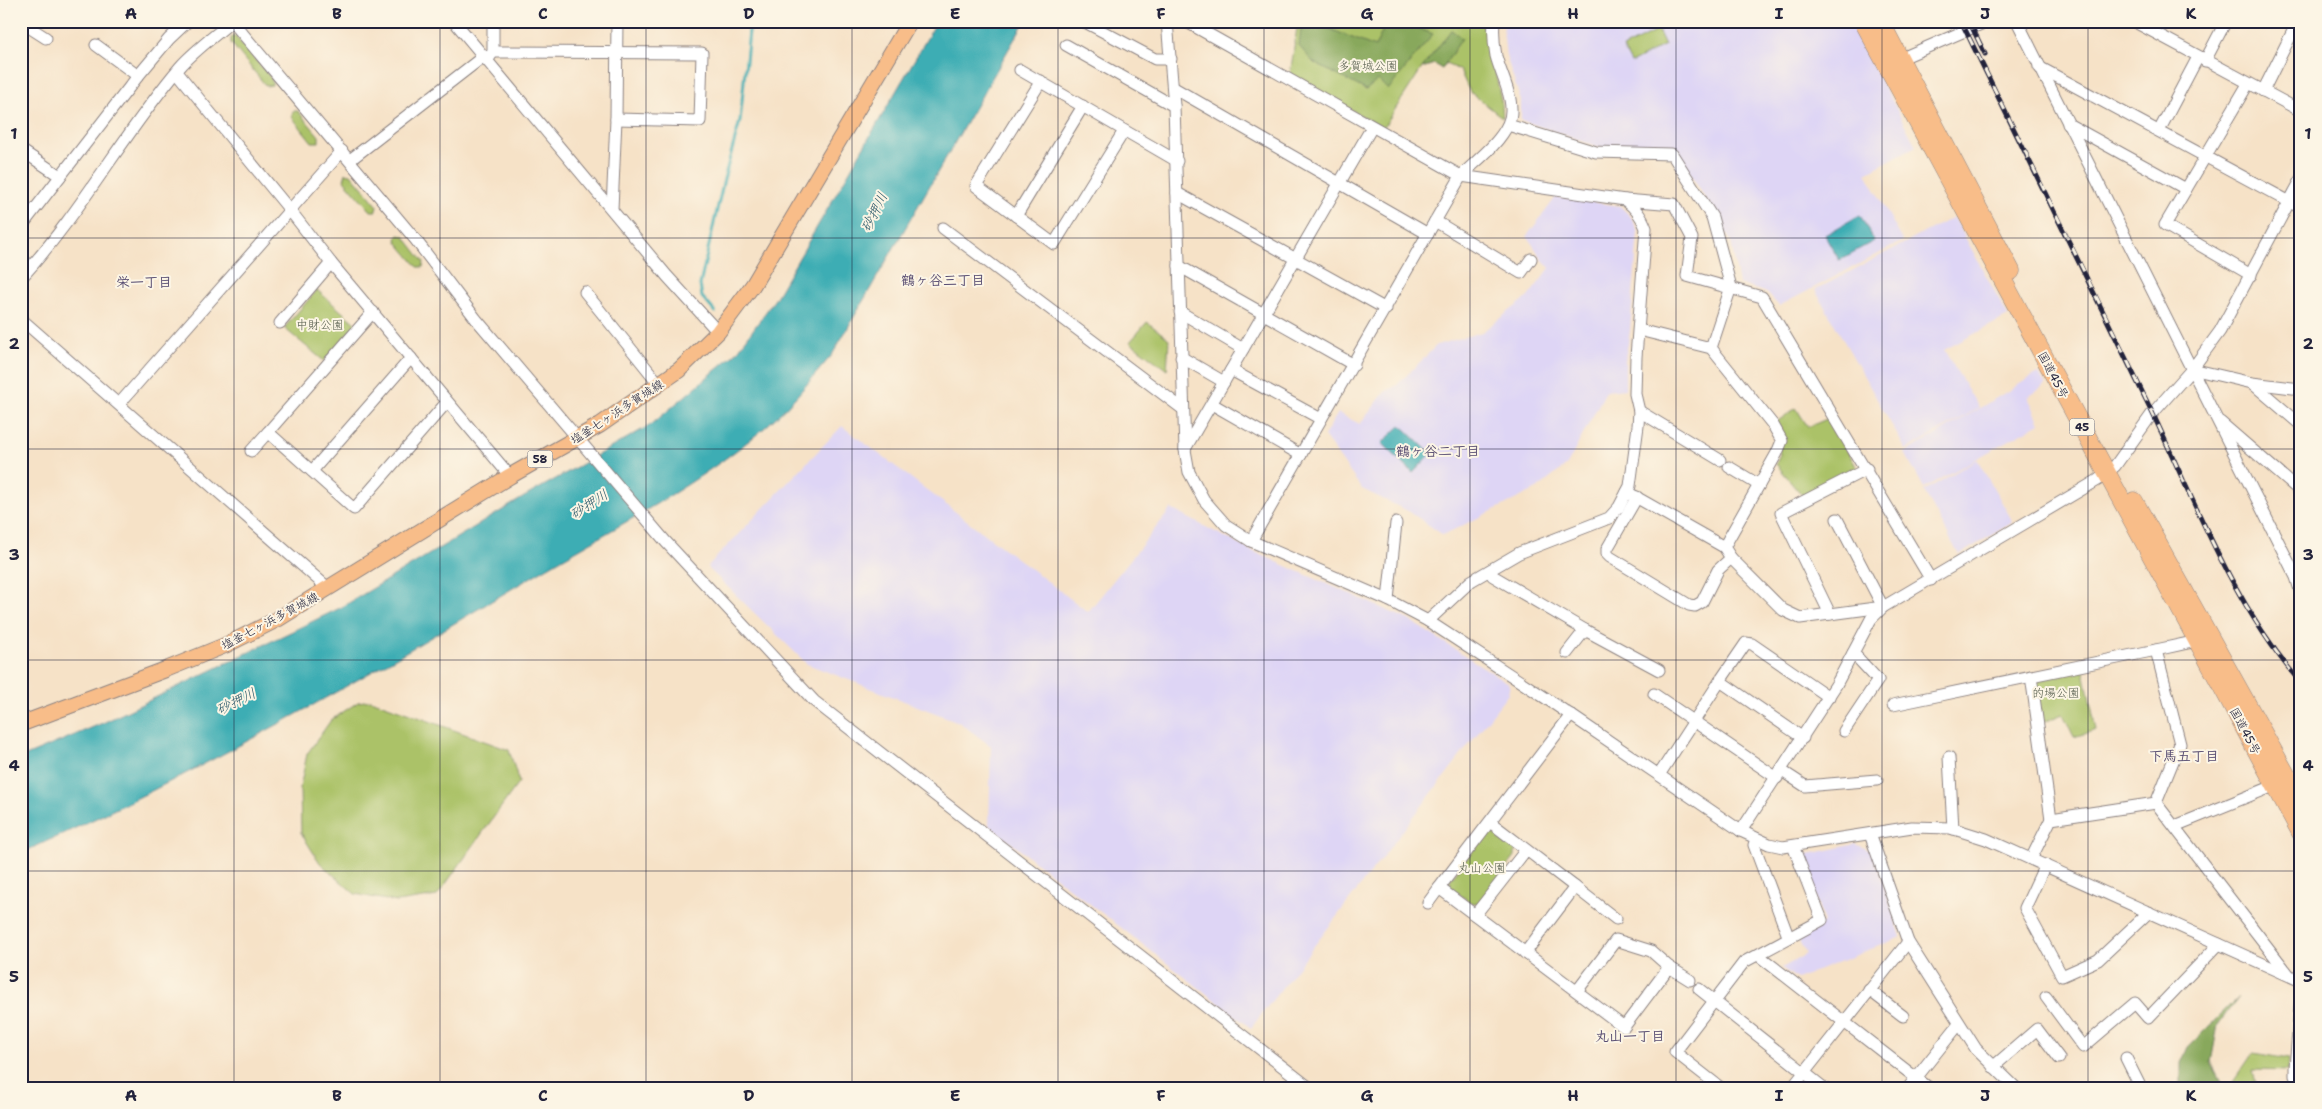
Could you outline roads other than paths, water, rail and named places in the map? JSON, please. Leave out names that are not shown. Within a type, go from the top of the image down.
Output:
[{"type":"highway","name":"国道45号","points":[[1863,21],[1894,62],[2111,470],[2202,636],[2301,802]]},
{"type":"highway","name":"国道45号","points":[[1880,21],[1894,62]]},
{"type":"highway","name":"国道45号","points":[[2288,780],[2301,833]]},
{"type":"main road","name":"塩釜七ヶ浜多賀城線","points":[[21,724],[226,645],[278,619],[510,476],[583,443],[679,370],[718,332],[763,270],[910,21]]},
{"type":"street","points":[[21,227],[138,76],[169,39],[188,21]]},
{"type":"street","points":[[21,278],[49,248],[100,175],[177,72],[232,21],[415,239],[476,319],[648,521],[814,701],[1310,1088]]},
{"type":"street","points":[[454,21],[488,56],[667,276],[718,332]]},
{"type":"street","points":[[488,56],[493,21]]},
{"type":"street","points":[[612,209],[616,119],[617,21]]},
{"type":"street","points":[[1083,21],[1155,60],[1171,59]]},
{"type":"street","points":[[1167,21],[1174,88],[1184,450],[1189,472],[1204,500],[1226,525],[1251,541],[1388,600],[1428,621],[1571,715],[1741,831],[1756,839],[1783,848],[1912,827],[1953,829],[1986,839],[2301,981]]},
{"type":"street","points":[[1185,21],[1461,176],[1625,200],[1674,204],[1692,238],[1687,276],[1762,297],[1867,469],[1931,580]]},
{"type":"street","points":[[1251,541],[1354,365],[1461,176],[1493,144],[1508,125],[1510,102],[1497,58],[1494,21]]},
{"type":"street","points":[[1894,62],[1988,21]]},
{"type":"street","points":[[2017,21],[2300,586]]},
{"type":"street","points":[[2133,21],[2301,111]]},
{"type":"street","points":[[2151,32],[2156,21]]},
{"type":"street","points":[[2159,131],[2226,21]]},
{"type":"street","points":[[2263,91],[2298,21]]},
{"type":"street","points":[[21,22],[46,38]]},
{"type":"street","points":[[96,44],[138,76]]},
{"type":"street","points":[[1066,45],[1174,106]]},
{"type":"street","points":[[119,404],[289,209],[346,156],[488,56],[617,51],[702,53],[700,121],[616,119]]},
{"type":"street","points":[[2039,67],[2301,208]]},
{"type":"street","points":[[1020,70],[1176,161]]},
{"type":"street","points":[[177,72],[331,263],[510,476]]},
{"type":"street","points":[[1041,81],[976,186],[1054,244],[1124,131]]},
{"type":"street","points":[[2248,84],[2165,226],[2251,275]]},
{"type":"street","points":[[1174,88],[1428,234]]},
{"type":"street","points":[[1016,216],[1083,106]]},
{"type":"street","points":[[2068,124],[2186,189]]},
{"type":"street","points":[[1508,125],[1596,152],[1672,154],[1712,217],[1731,287],[1710,348]]},
{"type":"street","points":[[1184,450],[1372,126]]},
{"type":"street","points":[[21,150],[60,176]]},
{"type":"street","points":[[1741,831],[1803,738],[1871,619],[1883,607],[1931,580],[2111,470],[2152,414],[2192,369],[2220,331],[2301,180]]},
{"type":"street","points":[[1177,193],[1386,309]]},
{"type":"street","points":[[1625,200],[1636,209],[1646,228],[1636,357],[1635,394],[1639,411],[1632,495],[1607,549],[1607,554],[1689,605],[1695,606],[1702,602],[1718,570],[1730,558]]},
{"type":"street","points":[[1435,221],[1521,273],[1531,259]]},
{"type":"street","points":[[943,228],[1183,409]]},
{"type":"street","points":[[280,323],[331,263]]},
{"type":"street","points":[[1179,266],[1354,365]]},
{"type":"street","points":[[585,292],[660,385]]},
{"type":"street","points":[[251,451],[373,312]]},
{"type":"street","points":[[1180,312],[1243,349]]},
{"type":"street","points":[[21,319],[329,589]]},
{"type":"street","points":[[1639,330],[1710,348],[1773,425],[1782,441],[1724,547]]},
{"type":"street","points":[[1181,357],[1224,382]]},
{"type":"street","points":[[312,471],[411,358]]},
{"type":"street","points":[[2192,369],[2252,383],[2301,389]]},
{"type":"street","points":[[1231,370],[1321,419]]},
{"type":"street","points":[[2252,383],[2301,425]]},
{"type":"street","points":[[268,432],[354,509],[447,402]]},
{"type":"street","points":[[1212,404],[1301,455]]},
{"type":"street","points":[[1639,411],[1759,486]]},
{"type":"street","points":[[2215,418],[2301,492]]},
{"type":"street","points":[[1830,614],[1781,513],[1867,469]]},
{"type":"street","points":[[1632,495],[1724,547],[1730,558],[1783,610],[1800,618],[1883,607]]},
{"type":"street","points":[[1428,621],[1471,581],[1519,553],[1609,518],[1632,495]]},
{"type":"street","points":[[1837,518],[1883,607]]},
{"type":"street","points":[[1388,600],[1396,523]]},
{"type":"street","points":[[1489,571],[1493,576],[1585,630],[1660,670]]},
{"type":"street","points":[[1567,653],[1585,630]]},
{"type":"street","points":[[1893,705],[2156,650],[2202,636]]},
{"type":"street","points":[[1659,775],[1746,644],[1752,644],[1828,697]]},
{"type":"street","points":[[2156,650],[2180,744],[2156,803]]},
{"type":"street","points":[[1844,732],[1878,680],[1853,653]]},
{"type":"street","points":[[2031,676],[2051,819],[2031,859]]},
{"type":"street","points":[[1720,681],[1803,738]]},
{"type":"street","points":[[1654,694],[1694,722],[1780,774],[1805,786],[1877,780]]},
{"type":"street","points":[[1428,903],[1571,715]]},
{"type":"street","points":[[1949,756],[1953,829]]},
{"type":"street","points":[[2175,826],[2288,780]]},
{"type":"street","points":[[2051,819],[2156,803]]},
{"type":"street","points":[[2156,803],[2290,976]]},
{"type":"street","points":[[1490,822],[1616,919]]},
{"type":"street","points":[[1870,834],[1908,942],[1976,1049],[2008,1085]]},
{"type":"street","points":[[1756,839],[1754,845],[1788,936]]},
{"type":"street","points":[[1721,1088],[1675,1052],[1744,962],[1788,936],[1822,920],[1793,846]]},
{"type":"street","points":[[1476,915],[1526,850]]},
{"type":"street","points":[[2045,865],[2025,908],[2062,976],[2098,960],[2149,912]]},
{"type":"street","points":[[1525,953],[1575,887]]},
{"type":"street","points":[[1439,888],[1624,1027],[1669,967]]},
{"type":"street","points":[[1577,992],[1616,940],[1651,951],[1669,967],[1690,980]]},
{"type":"street","points":[[1792,1088],[1908,942]]},
{"type":"street","points":[[2046,997],[2083,1047],[2135,1003],[2148,1018],[2219,944]]},
{"type":"street","points":[[1758,954],[1929,1088]]},
{"type":"street","points":[[1699,989],[1824,1088]]},
{"type":"street","points":[[1869,990],[1903,1016]]},
{"type":"street","points":[[2301,996],[2295,1076],[2301,1085]]},
{"type":"street","points":[[1908,1088],[1959,1024]]},
{"type":"street","points":[[1993,1066],[2034,1024],[2059,1058]]},
{"type":"street","points":[[2126,1058],[2141,1088]]},
{"type":"water","name":"砂押川","points":[[937,21],[1025,21],[832,355],[777,417],[730,455],[647,510],[408,651],[281,723],[152,791],[21,853],[21,758],[105,722],[342,607],[524,497],[652,424],[737,352],[775,299]]},
{"type":"water","points":[[1860,215],[1874,241],[1839,260],[1825,235]]},
{"type":"water","points":[[1401,425],[1431,454],[1413,473],[1382,443]]},
{"type":"waterway","points":[[715,312],[702,297],[700,285],[724,179],[740,121],[750,21]]},
{"type":"railway","points":[[1961,21],[2152,412],[2218,553],[2255,620],[2301,683]]},
{"type":"railway","points":[[1969,21],[1985,54]]},
{"type":"district","name":"鶴ヶ谷三丁目","points":[[943,280]]},
{"type":"district","name":"栄一丁目","points":[[144,282]]},
{"type":"district","name":"鶴ヶ谷二丁目","points":[[1438,451]]},
{"type":"district","name":"下馬五丁目","points":[[2184,756]]},
{"type":"district","name":"丸山一丁目","points":[[1630,1036]]},
{"type":"park label","name":"多賀城公園","points":[[1368,66]]},
{"type":"park label","name":"中財公園","points":[[320,325]]},
{"type":"park label","name":"的場公園","points":[[2056,693]]},
{"type":"park label","name":"丸山公園","points":[[1482,868]]}]
